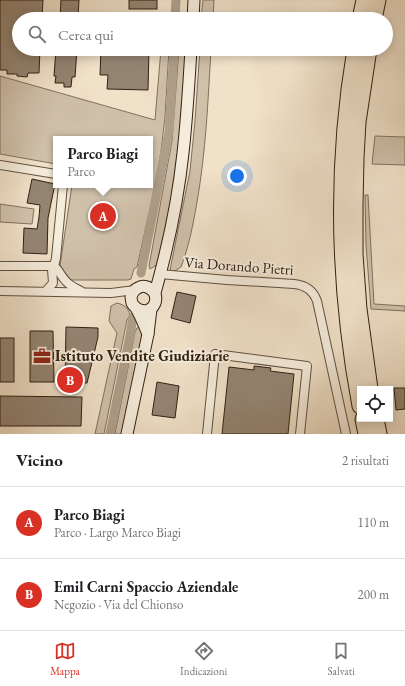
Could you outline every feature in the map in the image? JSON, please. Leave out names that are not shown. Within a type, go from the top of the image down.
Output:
[{"type":"highway","points":[[361,12],[364,0]]},
{"type":"highway","points":[[375,12],[378,0]]},
{"type":"highway","points":[[354,56],[344,138],[341,221],[344,291],[348,333],[357,389]]},
{"type":"highway","points":[[368,56],[358,122],[354,205],[355,254],[359,309],[370,386]]},
{"type":"highway","points":[[363,422],[366,434]]},
{"type":"highway","points":[[377,422],[379,434]]},
{"type":"main road","points":[[193,12],[194,0]]},
{"type":"main road","points":[[126,434],[148,334],[151,309],[156,300],[155,293],[163,266],[180,180],[190,56]]},
{"type":"main road","points":[[148,334],[134,305],[133,293],[160,273]]},
{"type":"main road","points":[[140,288],[152,290],[155,293]]},
{"type":"main road","points":[[134,305],[143,311],[151,309]]},
{"type":"street","points":[[0,165],[53,174]]},
{"type":"street","points":[[46,291],[53,283],[52,269],[56,258],[63,188]]},
{"type":"street","points":[[0,266],[54,266],[59,270],[65,280],[84,292]]},
{"type":"street","name":"Via Dorando Pietri","points":[[160,273],[227,280],[294,284],[302,285],[309,289],[314,294],[317,301],[346,434]]},
{"type":"street","points":[[0,291],[110,292],[140,288]]},
{"type":"street","points":[[110,292],[134,305]]},
{"type":"street","points":[[207,434],[215,354],[307,366],[300,434]]},
{"type":"shaded area","points":[[203,0],[214,0],[213,12],[202,12]]},
{"type":"shaded area","points":[[160,56],[169,56],[165,117],[161,151],[155,186],[137,267],[134,269],[131,279],[128,280],[71,280],[60,266],[72,188],[153,188],[153,136],[53,136],[53,163],[0,154],[0,76],[155,120]]},
{"type":"shaded area","points":[[178,56],[186,56],[178,170],[158,264],[150,269],[149,266],[172,141]]},
{"type":"shaded area","points":[[200,56],[211,56],[203,164],[197,202],[189,243],[184,259],[181,267],[173,272],[170,271],[190,171]]},
{"type":"shaded area","points":[[375,136],[405,137],[405,165],[372,164]]},
{"type":"shaded area","points":[[365,195],[368,195],[374,304],[405,306],[405,311],[371,309],[366,245]]},
{"type":"shaded area","points":[[0,204],[34,209],[32,224],[0,222]]},
{"type":"shaded area","points":[[117,303],[126,307],[130,315],[127,320],[104,434],[95,434],[117,333],[109,321],[111,306]]},
{"type":"shaded area","points":[[139,327],[144,335],[124,434],[115,434],[135,332]]},
{"type":"building","points":[[0,0],[43,0],[42,12],[12,12],[12,56],[40,56],[39,73],[28,73],[27,77],[17,76],[17,74],[7,74],[7,70],[0,70]]},
{"type":"building","points":[[61,0],[79,0],[78,12],[60,12]]},
{"type":"building","points":[[129,0],[157,0],[157,9],[129,9]]},
{"type":"building","points":[[55,56],[76,56],[75,77],[72,77],[71,87],[64,87],[64,83],[55,83],[56,76],[54,76]]},
{"type":"building","points":[[101,56],[149,56],[148,90],[107,89],[108,75],[100,75]]},
{"type":"building","points":[[32,179],[53,184],[54,188],[48,218],[47,254],[23,253],[24,228],[37,229],[40,205],[27,203]]},
{"type":"building","points":[[177,292],[196,296],[190,323],[171,318]]},
{"type":"building","points":[[66,327],[98,328],[98,337],[87,383],[65,383]]},
{"type":"building","name":"Istituto Vendite Giudiziarie","points":[[30,331],[53,331],[54,382],[30,382]]},
{"type":"building","points":[[0,338],[14,338],[14,382],[0,382]]},
{"type":"building","points":[[254,366],[271,368],[270,371],[294,374],[288,434],[222,434],[229,367],[254,370]]},
{"type":"building","points":[[157,382],[179,386],[175,418],[152,415]]},
{"type":"building","points":[[394,388],[405,388],[405,409],[396,410]]},
{"type":"building","points":[[0,396],[82,397],[81,426],[0,426]]},
{"type":"waterway","points":[[175,12],[176,0]]},
{"type":"waterway","points":[[141,273],[169,132],[174,56]]},
{"type":"waterway","points":[[110,434],[133,317]]},
{"type":"place","name":"Parco Biagi","points":[[103,216]]},
{"type":"place","name":"Istituto Vendite Giudiziarie","points":[[42,356]]},
{"type":"place","name":"Emil Carni Spaccio Aziendale","points":[[70,380]]}]
